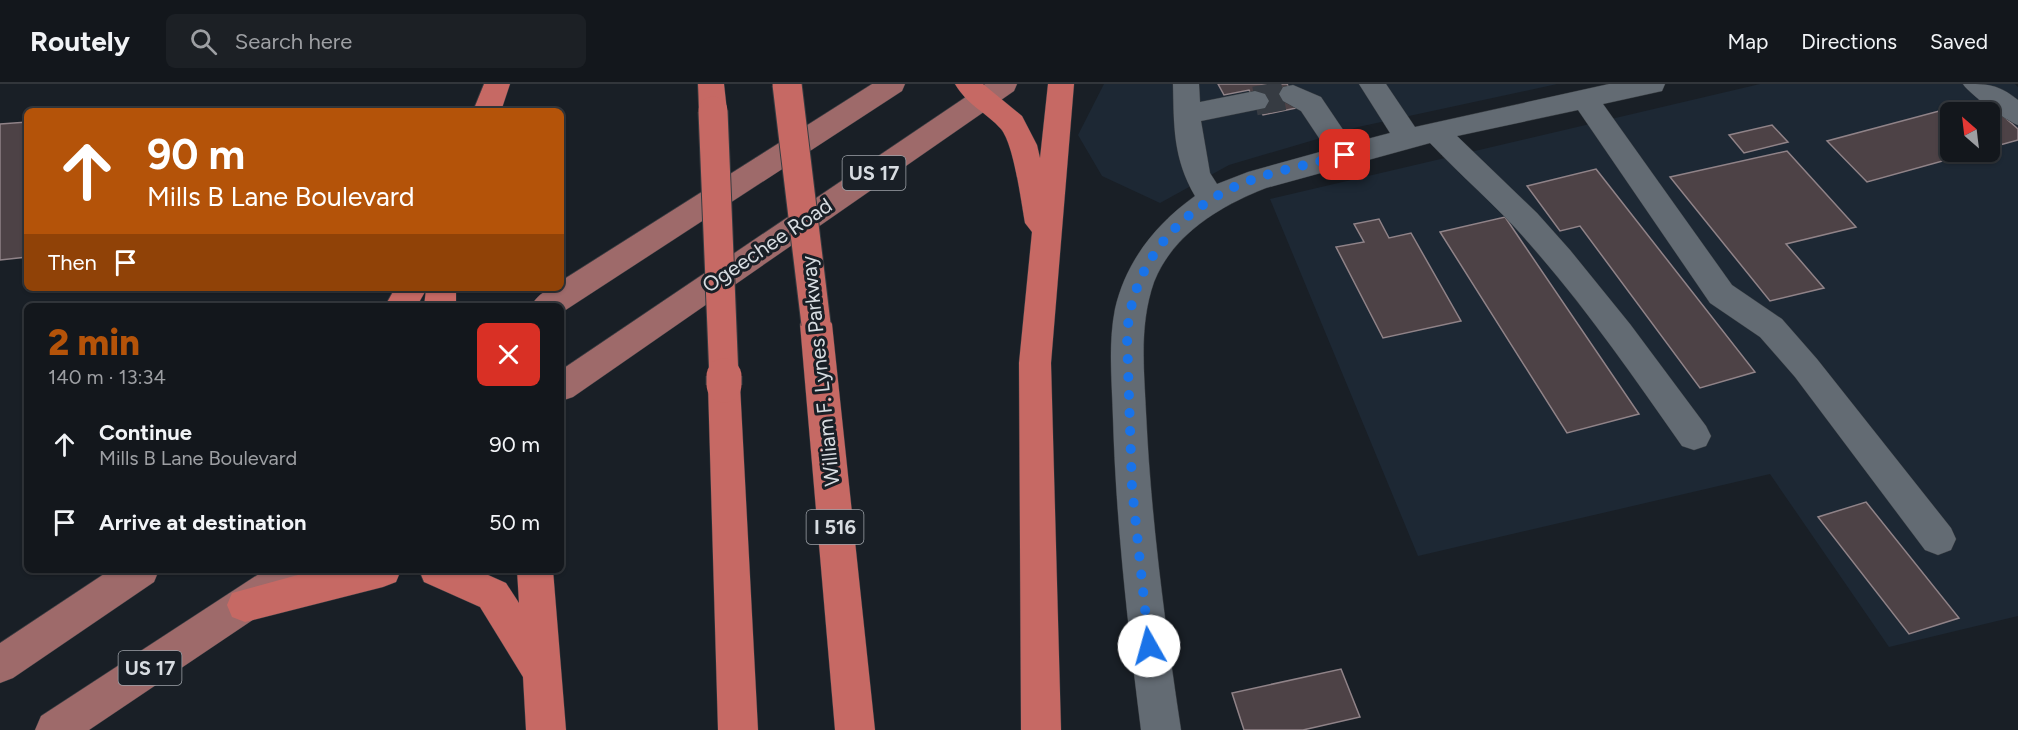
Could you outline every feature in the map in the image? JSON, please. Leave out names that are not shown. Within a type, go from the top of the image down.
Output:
[{"type":"highway","points":[[488,108],[497,84]]},
{"type":"highway","name":"William F. Lynes Parkway","points":[[788,84],[816,324],[855,730]]},
{"type":"highway","points":[[1041,730],[1035,363],[1061,84]]},
{"type":"highway","points":[[984,89],[1012,123],[1023,145],[1047,253]]},
{"type":"highway","points":[[712,98],[738,730]]},
{"type":"highway","points":[[245,605],[371,573]]},
{"type":"highway","points":[[444,573],[492,595],[542,672]]},
{"type":"highway","points":[[535,573],[546,730]]},
{"type":"main road","points":[[552,303],[892,84]]},
{"type":"main road","name":"Ogeechee Road","points":[[564,385],[984,89]]},
{"type":"main road","points":[[0,665],[137,573]]},
{"type":"main road","name":"US 17","points":[[55,730],[292,573]]},
{"type":"street","points":[[1186,84],[1187,114],[1196,173],[1211,199]]},
{"type":"street","points":[[1372,84],[1422,135],[1464,163],[1538,232],[1596,302],[1694,436]]},
{"type":"street","points":[[1161,730],[1138,556],[1132,488],[1127,336],[1129,312],[1137,285],[1163,239],[1211,199],[1236,186],[1257,179],[1422,135],[1652,84]]},
{"type":"street","points":[[1976,84],[2000,99],[2018,115]]},
{"type":"street","points":[[1293,94],[1311,105],[1345,155]]},
{"type":"street","points":[[1585,99],[1721,294],[1771,328],[1806,368],[1938,539]]},
{"type":"street","points":[[1187,114],[1255,101]]},
{"type":"shaded area","points":[[1104,84],[1557,84],[1358,127],[1229,165],[1160,203],[1102,176],[1078,135]]},
{"type":"shaded area","points":[[1760,84],[2015,84],[2018,87],[2018,616],[1889,647],[1770,474],[1418,556],[1270,199]]},
{"type":"building","points":[[1218,84],[1287,84],[1301,107],[1263,115],[1249,90],[1224,95]]},
{"type":"building","points":[[1940,111],[1940,162],[1867,182],[1827,141]]},
{"type":"building","points":[[2000,113],[2018,129],[2018,140],[2000,145]]},
{"type":"building","points":[[24,122],[24,257],[0,260],[0,124]]},
{"type":"building","points":[[1772,125],[1788,142],[1744,153],[1729,135]]},
{"type":"building","points":[[1787,151],[1856,227],[1786,244],[1824,288],[1770,301],[1670,177]]},
{"type":"building","points":[[1596,169],[1755,372],[1700,388],[1580,226],[1560,231],[1527,186]]},
{"type":"building","points":[[1505,217],[1639,414],[1567,433],[1440,232]]},
{"type":"building","points":[[1379,219],[1389,238],[1411,233],[1461,321],[1383,338],[1336,247],[1364,242],[1354,224]]},
{"type":"building","points":[[1866,502],[1959,618],[1909,634],[1818,517]]},
{"type":"building","points":[[1341,669],[1360,717],[1303,730],[1244,730],[1232,693]]},
{"type":"tunnel","points":[[1255,101],[1293,94]]},
{"type":"route","points":[[1149,646],[1132,488],[1127,336],[1129,312],[1137,285],[1163,239],[1211,199],[1236,186],[1257,179],[1345,155]]}]
